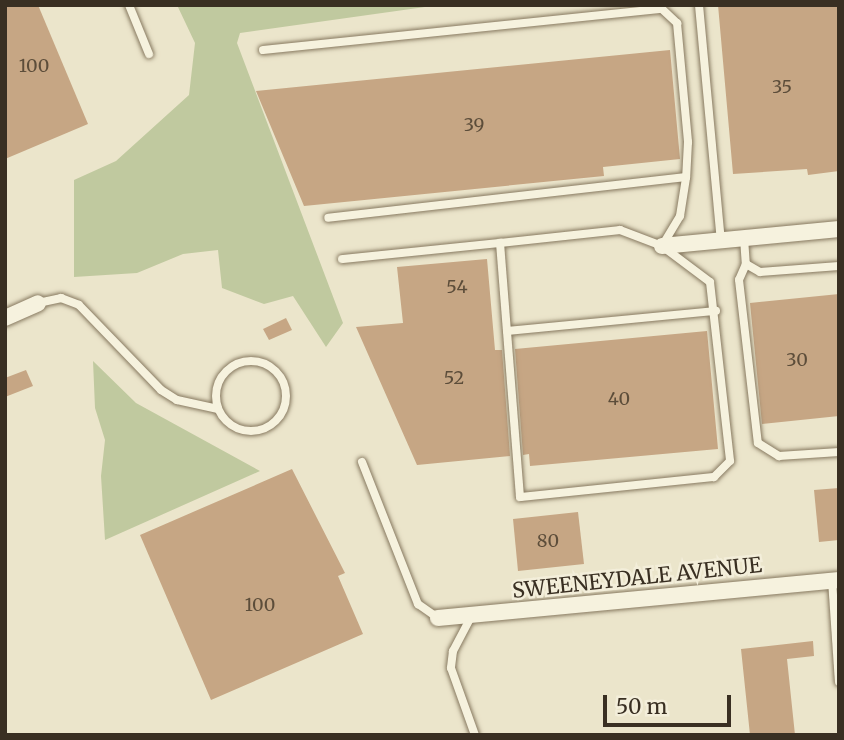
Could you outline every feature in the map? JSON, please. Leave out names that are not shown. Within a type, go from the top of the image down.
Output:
[{"type":"street","points":[[662,246],[839,229]]},
{"type":"street","points":[[5,318],[38,303]]},
{"type":"street","name":"SWEENEYDALE AVENUE","points":[[438,618],[836,580]]},
{"type":"lane","points":[[129,5],[149,54]]},
{"type":"lane","points":[[699,5],[721,240]]},
{"type":"lane","points":[[262,50],[662,9],[677,23],[688,142],[680,216],[662,246]]},
{"type":"lane","points":[[328,218],[686,177]]},
{"type":"lane","points":[[342,259],[620,230],[662,246],[710,282],[716,311],[731,449],[724,470],[714,477],[520,497],[500,243]]},
{"type":"lane","points":[[744,238],[746,264],[739,279],[758,443],[779,456],[839,452]]},
{"type":"lane","points":[[746,264],[760,272],[839,266]]},
{"type":"lane","points":[[38,303],[61,298],[79,305],[161,390],[177,400],[218,409],[225,419],[244,430],[266,427],[282,412],[286,400],[281,377],[263,362],[239,362],[221,377],[217,387],[218,409]]},
{"type":"lane","points":[[507,331],[716,311]]},
{"type":"lane","points":[[362,462],[418,604],[438,618]]},
{"type":"lane","points":[[836,580],[839,682]]},
{"type":"lane","points":[[472,615],[453,651],[451,668],[475,735]]},
{"type":"green space","points":[[177,5],[432,6],[240,33],[237,43],[343,323],[326,347],[293,296],[264,304],[222,288],[218,250],[183,254],[137,273],[74,277],[74,180],[116,161],[189,95],[195,43]]},
{"type":"green space","points":[[93,361],[136,403],[260,471],[105,540],[101,476],[105,440],[95,408]]},
{"type":"building","points":[[5,5],[38,5],[88,124],[5,159]]},
{"type":"building","points":[[718,5],[839,5],[839,171],[808,175],[807,169],[733,174]]},
{"type":"building","points":[[670,50],[680,159],[603,167],[604,176],[304,206],[256,91]]},
{"type":"building","points":[[487,259],[495,350],[502,350],[510,456],[417,465],[356,327],[403,323],[397,267]]},
{"type":"building","points":[[839,294],[839,416],[762,424],[750,303]]},
{"type":"building","points":[[286,318],[292,330],[269,340],[263,329]]},
{"type":"building","points":[[707,331],[718,449],[530,466],[529,454],[523,455],[515,349]]},
{"type":"building","points":[[26,370],[33,386],[5,397],[5,378]]},
{"type":"building","points":[[292,469],[345,573],[338,576],[363,634],[211,700],[140,535]]},
{"type":"building","points":[[839,488],[839,540],[819,542],[814,490]]},
{"type":"building","points":[[578,512],[584,564],[518,571],[513,519]]},
{"type":"building","points":[[813,641],[814,656],[787,659],[795,735],[750,735],[741,649]]}]
